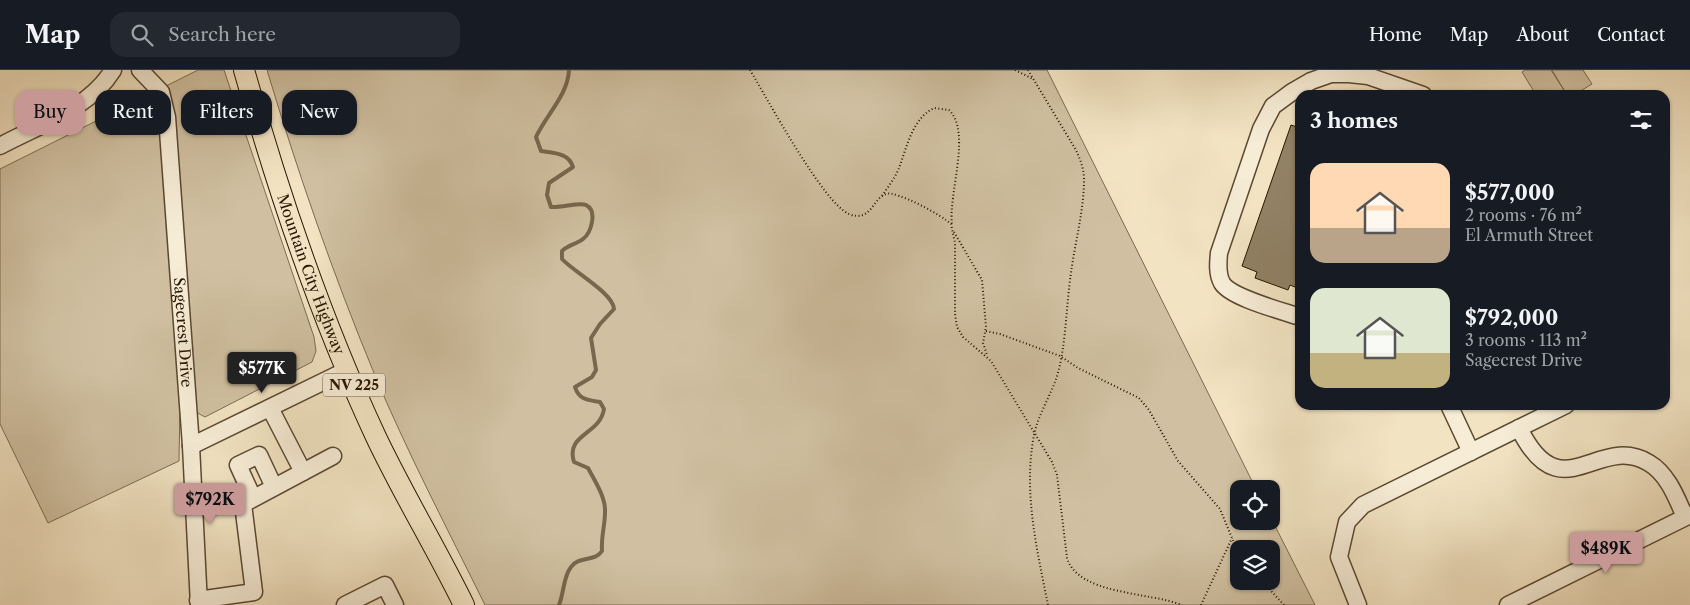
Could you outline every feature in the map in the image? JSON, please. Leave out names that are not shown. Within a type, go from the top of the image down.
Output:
[{"type":"main road","name":"Mountain City Highway","points":[[244,70],[317,296],[347,370],[402,489],[464,605]]},
{"type":"street","points":[[0,146],[85,101],[108,79],[113,70]]},
{"type":"street","name":"Sagecrest Drive","points":[[140,70],[160,92],[167,118],[191,446],[198,602]]},
{"type":"street","points":[[1295,90],[1311,81],[1330,74],[1368,76],[1409,90]]},
{"type":"street","points":[[1295,90],[1273,106],[1261,129],[1219,253],[1218,269],[1222,284],[1232,292],[1295,315]]},
{"type":"street","points":[[191,446],[347,370]]},
{"type":"street","points":[[270,408],[302,472]]},
{"type":"street","points":[[1451,410],[1471,452]]},
{"type":"street","points":[[1358,605],[1339,557],[1347,522],[1363,504],[1556,410]]},
{"type":"street","points":[[1508,605],[1688,516],[1664,477],[1650,464],[1634,456],[1616,455],[1584,467],[1569,470],[1550,466],[1534,454],[1519,428]]},
{"type":"street","points":[[198,602],[254,592],[248,501],[238,465],[259,455],[274,487]]},
{"type":"street","points":[[194,507],[248,501],[333,456]]},
{"type":"street","points":[[345,605],[385,585],[395,605]]},
{"type":"path","points":[[750,70],[809,168],[842,210],[852,215],[862,215],[870,210],[886,194],[895,194],[948,222],[952,228],[982,280],[986,331],[983,343],[987,356],[1035,432],[1056,476],[1067,558],[1075,574],[1094,584],[1182,605]]},
{"type":"path","points":[[1015,70],[1035,80]]},
{"type":"path","points":[[1028,70],[1076,150],[1084,172],[1081,218],[1071,271],[1060,356],[1055,382],[1043,405],[1032,450],[1032,507],[1037,550],[1048,605]]},
{"type":"path","points":[[880,200],[895,175],[912,131],[922,118],[934,108],[950,110],[956,117],[959,134],[951,206],[955,243],[955,314],[957,327],[963,337],[987,356]]},
{"type":"path","points":[[986,331],[1000,334],[1060,356],[1099,378],[1134,394],[1144,402],[1178,460],[1220,509],[1232,538],[1202,605]]},
{"type":"path","points":[[1270,590],[1284,605]]},
{"type":"shaded area","points":[[198,70],[224,70],[231,90],[181,90],[181,135],[246,135],[314,337],[316,351],[312,362],[205,417],[180,402],[179,461],[48,523],[0,424],[0,169],[68,135],[85,135],[85,126],[95,122],[95,135],[171,135],[171,90],[158,90]]},
{"type":"shaded area","points":[[267,70],[1047,70],[1252,480],[1230,480],[1230,530],[1277,530],[1315,605],[485,605],[414,461],[374,373],[330,261],[288,135],[357,135],[357,90],[282,90],[282,118]]},
{"type":"shaded area","points":[[1525,70],[1551,70],[1564,90],[1533,90],[1522,72]]},
{"type":"shaded area","points":[[1552,70],[1583,70],[1592,84],[1582,90],[1564,90]]},
{"type":"building","points":[[1291,125],[1295,126],[1295,287],[1290,285],[1288,290],[1255,278],[1257,272],[1242,266]]},
{"type":"waterway","points":[[559,605],[566,575],[571,567],[578,561],[595,557],[602,551],[605,517],[604,501],[588,468],[574,462],[573,453],[574,446],[578,440],[596,424],[601,418],[604,409],[600,402],[588,400],[579,395],[575,387],[592,377],[596,370],[591,338],[600,324],[614,309],[607,296],[562,259],[562,251],[581,241],[589,232],[592,212],[590,208],[583,204],[551,207],[547,195],[549,183],[573,167],[565,156],[541,151],[536,137],[565,88],[569,70]]}]
